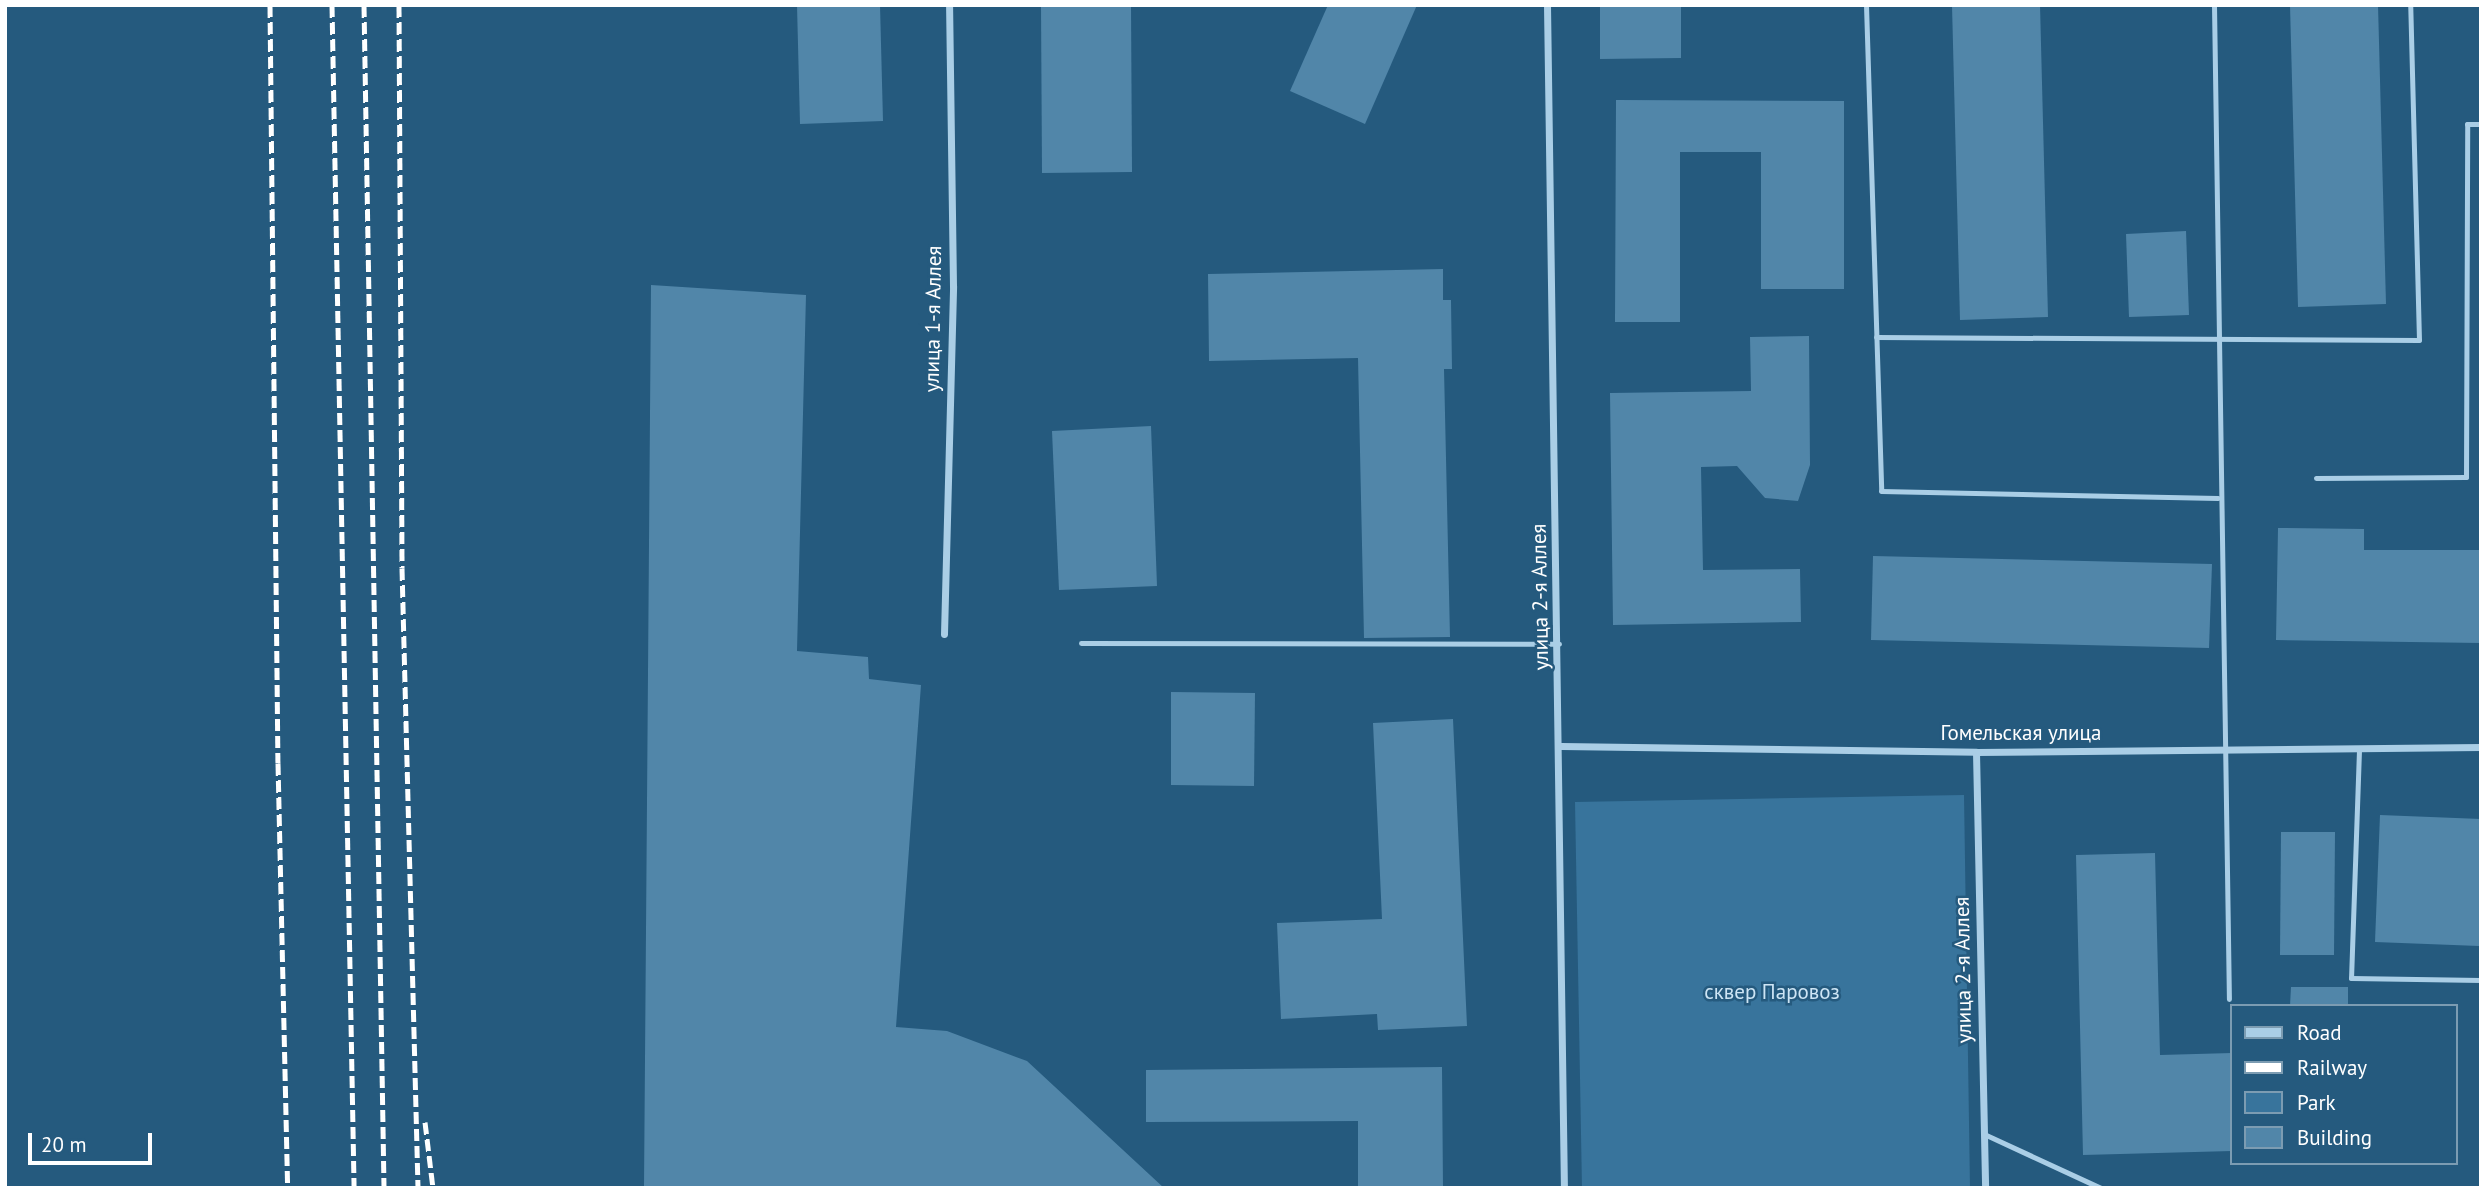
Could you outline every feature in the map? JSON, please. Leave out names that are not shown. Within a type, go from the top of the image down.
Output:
[{"type":"street","name":"улица 1-я Аллея","points":[[944,634],[953,286],[949,5]]},
{"type":"street","name":"улица 2-я Аллея","points":[[1547,5],[1561,746],[1564,1188]]},
{"type":"street","name":"Гомельская улица","points":[[1561,746],[1976,752],[2481,747]]},
{"type":"street","name":"улица 2-я Аллея","points":[[1976,752],[1985,1188]]},
{"type":"lane","points":[[1866,5],[1881,491],[2218,498]]},
{"type":"lane","points":[[2214,5],[2218,498],[2229,999]]},
{"type":"lane","points":[[1876,337],[2419,340],[2410,5]]},
{"type":"lane","points":[[2316,478],[2466,477],[2467,124],[2481,124]]},
{"type":"lane","points":[[1081,643],[1559,644]]},
{"type":"lane","points":[[2359,750],[2351,978],[2481,979]]},
{"type":"lane","points":[[1984,1134],[2101,1188]]},
{"type":"green space","name":"сквер Паровоз","points":[[1964,795],[1970,1188],[1582,1188],[1575,802]]},
{"type":"building","points":[[797,5],[880,5],[883,121],[800,124]]},
{"type":"building","points":[[1041,5],[1131,5],[1132,172],[1042,173]]},
{"type":"building","points":[[1328,5],[1417,5],[1365,124],[1290,91]]},
{"type":"building","points":[[1600,5],[1681,5],[1681,58],[1600,59]]},
{"type":"building","points":[[1952,5],[2040,5],[2048,317],[1960,320]]},
{"type":"building","points":[[2290,5],[2378,5],[2386,304],[2298,307]]},
{"type":"building","points":[[1616,100],[1844,101],[1844,289],[1761,289],[1761,152],[1680,152],[1680,322],[1615,322]]},
{"type":"building","points":[[2186,231],[2189,315],[2129,317],[2126,234]]},
{"type":"building","points":[[1443,269],[1443,300],[1451,300],[1452,369],[1444,369],[1450,637],[1364,638],[1358,358],[1209,361],[1208,274]]},
{"type":"building","points":[[651,285],[806,295],[797,651],[868,657],[869,679],[921,685],[896,1027],[947,1031],[1027,1061],[1164,1188],[644,1188]]},
{"type":"building","points":[[1809,336],[1810,465],[1798,501],[1765,498],[1737,466],[1701,467],[1703,570],[1800,569],[1801,622],[1613,625],[1610,393],[1751,391],[1750,337]]},
{"type":"building","points":[[1151,426],[1157,586],[1059,590],[1052,431]]},
{"type":"building","points":[[2278,528],[2364,529],[2364,550],[2481,550],[2481,643],[2276,640]]},
{"type":"building","points":[[1873,556],[2212,564],[2209,648],[1871,640]]},
{"type":"building","points":[[1171,692],[1255,693],[1254,786],[1171,785]]},
{"type":"building","points":[[1453,719],[1467,1026],[1378,1030],[1377,1014],[1281,1019],[1277,923],[1382,919],[1373,723]]},
{"type":"building","points":[[2380,815],[2481,819],[2479,946],[2375,942]]},
{"type":"building","points":[[2281,832],[2335,832],[2334,955],[2280,955]]},
{"type":"building","points":[[2155,853],[2160,1055],[2230,1053],[2230,1151],[2083,1155],[2076,855]]},
{"type":"building","points":[[2291,987],[2348,987],[2348,1004],[2290,1004]]},
{"type":"building","points":[[1442,1067],[1443,1188],[1358,1188],[1358,1121],[1146,1122],[1146,1070]]},
{"type":"railway","points":[[270,5],[278,763],[288,1188]]},
{"type":"railway","points":[[332,5],[354,1188]]},
{"type":"railway","points":[[364,5],[384,1188]]},
{"type":"railway","points":[[399,5],[402,568],[418,1188]]},
{"type":"railway","points":[[425,1122],[433,1188]]}]
